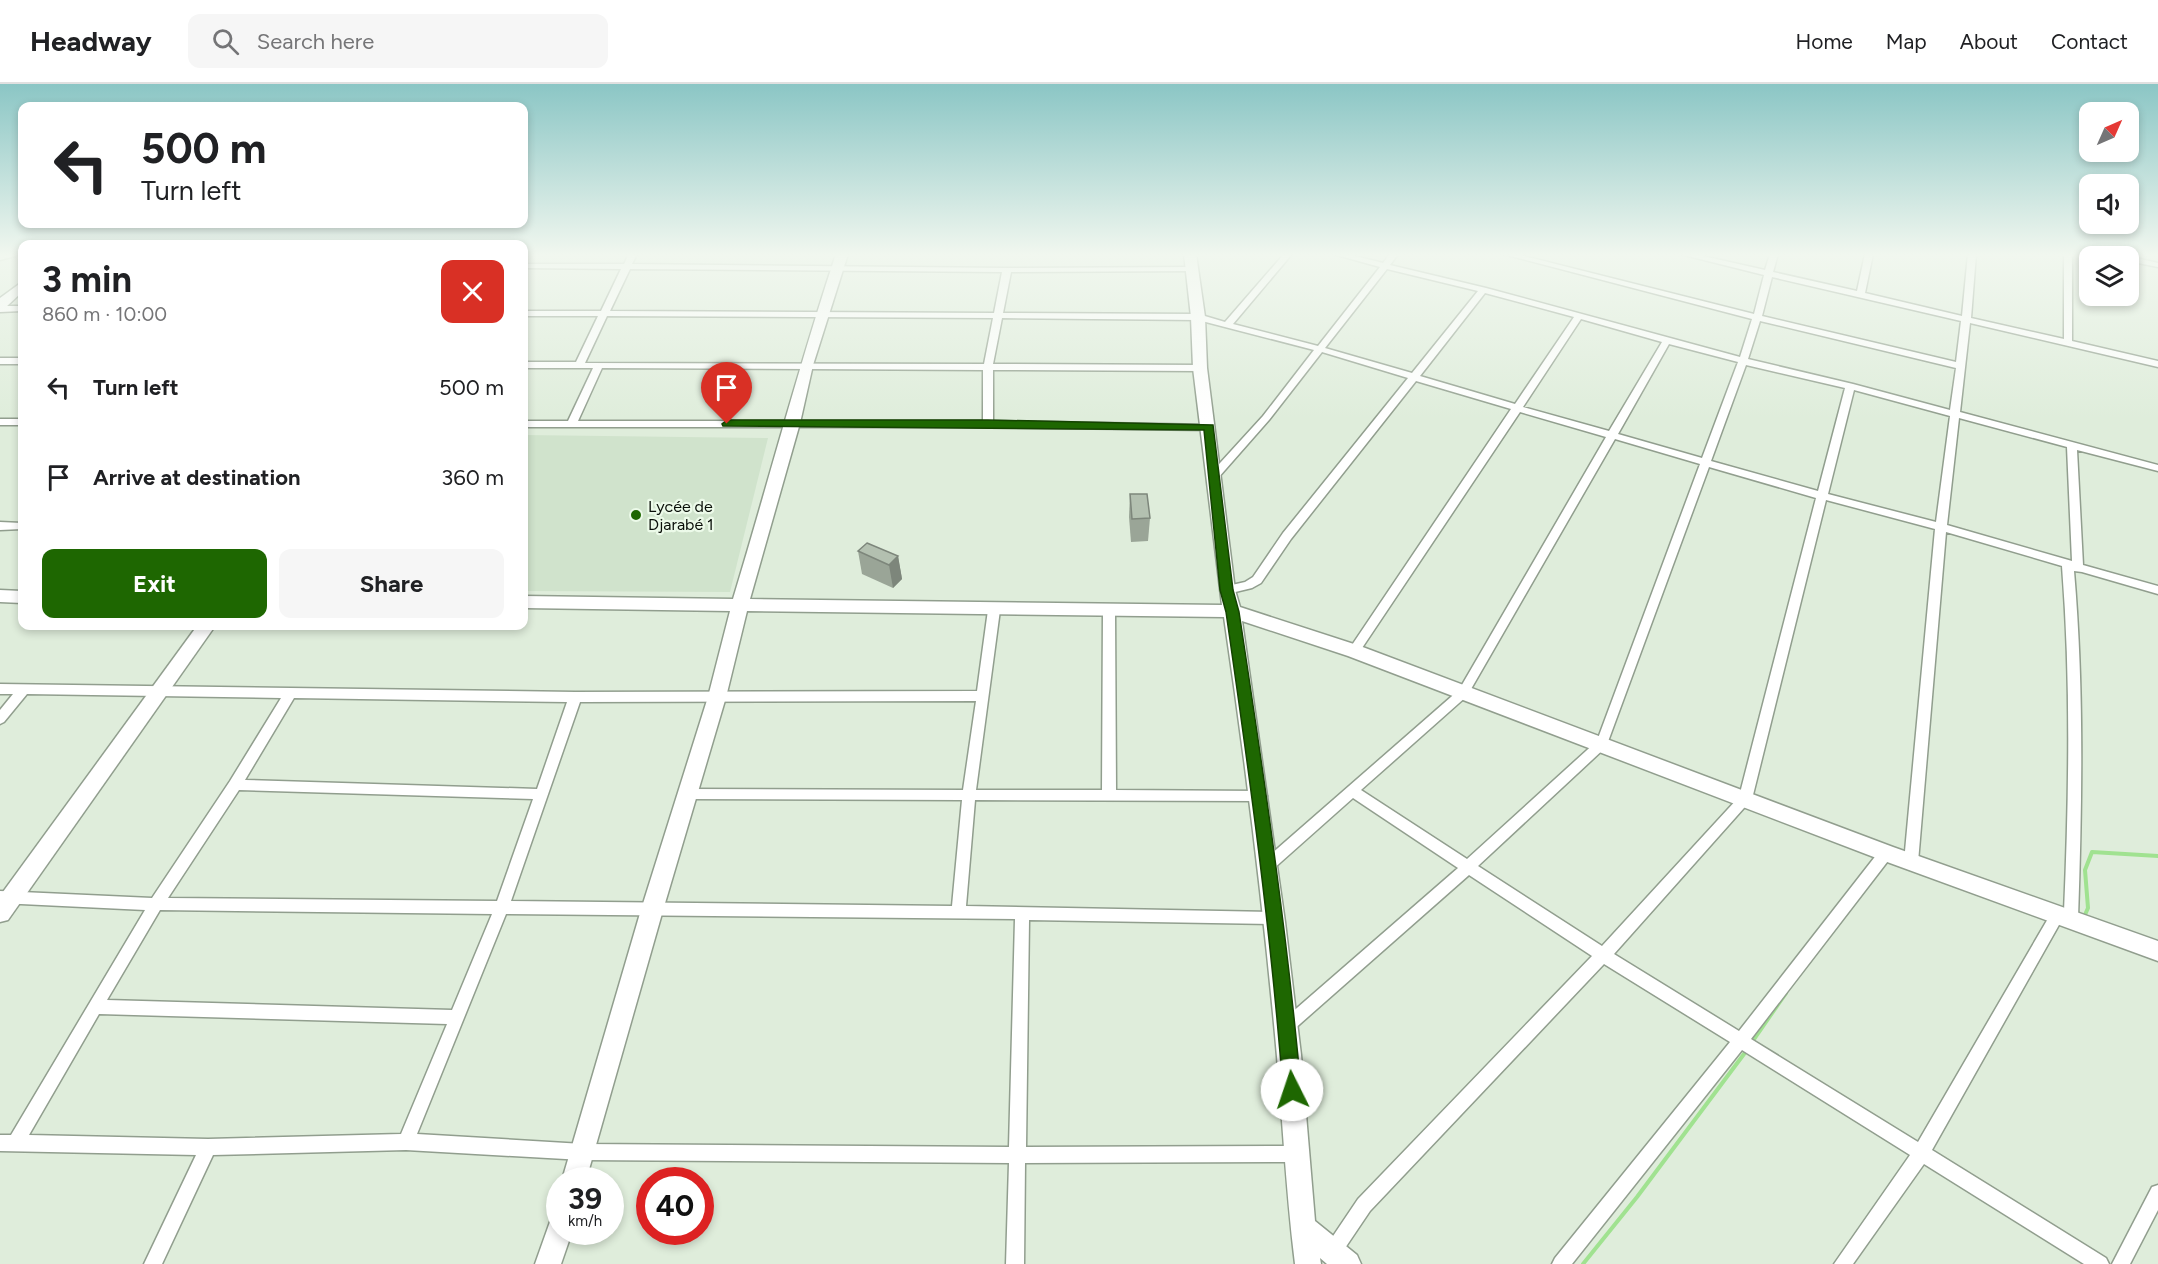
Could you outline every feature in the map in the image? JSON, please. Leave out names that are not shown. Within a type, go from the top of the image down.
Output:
[{"type":"street","points":[[579,365],[607,309]]},
{"type":"street","points":[[579,1167],[652,910],[717,697],[740,605],[794,423],[806,365],[824,309]]},
{"type":"street","points":[[988,424],[988,368],[1000,309]]},
{"type":"street","points":[[1197,309],[1200,368],[1209,427],[1227,590],[1260,796],[1287,1026],[1302,1227],[1308,1264]]},
{"type":"street","points":[[1228,324],[1241,309]]},
{"type":"street","points":[[1214,476],[1266,418],[1350,309]]},
{"type":"street","points":[[1227,590],[1248,585],[1257,580],[1287,536],[1467,309]]},
{"type":"street","points":[[1553,309],[1743,361],[1850,386],[2158,468]]},
{"type":"street","points":[[1722,309],[1960,366]]},
{"type":"street","points":[[1287,1026],[1467,868],[1602,744],[1743,361],[1759,309]]},
{"type":"street","points":[[1920,309],[2158,364]]},
{"type":"street","points":[[1911,862],[1941,527],[1967,309]]},
{"type":"street","points":[[2068,309],[2068,342]]},
{"type":"street","points":[[528,313],[1198,317],[1320,349],[1517,408],[1705,460],[1822,496],[1941,527],[2158,591]]},
{"type":"street","points":[[1354,651],[1579,316]]},
{"type":"street","points":[[1267,866],[1463,693],[1667,340]]},
{"type":"street","points":[[0,361],[18,361]]},
{"type":"street","points":[[572,424],[599,365]]},
{"type":"street","points":[[528,366],[1200,368]]},
{"type":"street","points":[[1302,1227],[1341,1257],[1364,1205],[1603,955],[1745,799],[1850,386]]},
{"type":"street","points":[[0,422],[18,422]]},
{"type":"street","points":[[528,424],[794,423],[1209,427]]},
{"type":"street","points":[[1844,1264],[1920,1153],[2065,916],[2076,811],[2072,446]]},
{"type":"street","points":[[0,526],[18,524]]},
{"type":"street","points":[[0,597],[18,597]]},
{"type":"street","points":[[528,602],[1232,612],[1354,651],[1886,853],[2158,951]]},
{"type":"street","points":[[958,912],[969,794],[994,609]]},
{"type":"street","points":[[1109,611],[1110,794]]},
{"type":"street","points":[[0,913],[6,896],[203,630]]},
{"type":"street","points":[[0,689],[575,697],[981,696]]},
{"type":"street","points":[[0,719],[24,690]]},
{"type":"street","points":[[7,1143],[96,1007],[156,904],[235,785],[291,692]]},
{"type":"street","points":[[406,1142],[501,909],[575,697]]},
{"type":"street","points":[[235,785],[540,794]]},
{"type":"street","points":[[1352,791],[1603,955],[2100,1264]]},
{"type":"street","points":[[687,794],[1260,796]]},
{"type":"street","points":[[1561,1264],[1741,1040],[1886,853]]},
{"type":"street","points":[[6,896],[156,904],[958,912],[1273,918]]},
{"type":"street","points":[[1015,1264],[1022,915]]},
{"type":"street","points":[[96,1007],[457,1017]]},
{"type":"street","points":[[7,1143],[208,1147],[406,1142],[584,1152],[1297,1154]]},
{"type":"street","points":[[153,1264],[208,1147]]},
{"type":"street","points":[[2121,1264],[2158,1193]]},
{"type":"street","points":[[548,1264],[554,1245]]},
{"type":"shaded area","name":"Lycée de Djarabé 1","points":[[528,435],[768,438],[730,592],[528,591]]},
{"type":"building","points":[[1130,494],[1147,494],[1150,518],[1132,519]]},
{"type":"building","points":[[867,543],[898,556],[889,565],[858,551]]},
{"type":"waterway","points":[[2084,917],[2088,908],[2085,870],[2092,852],[2158,856]]},
{"type":"waterway","points":[[1752,1042],[1786,993]]},
{"type":"waterway","points":[[1583,1264],[1637,1197],[1747,1050]]},
{"type":"place","name":"Lycée de Djarabé 1","points":[[636,515]]},
{"type":"route","points":[[727,424],[1209,427],[1227,590],[1260,796],[1287,1026],[1292,1090]]}]
